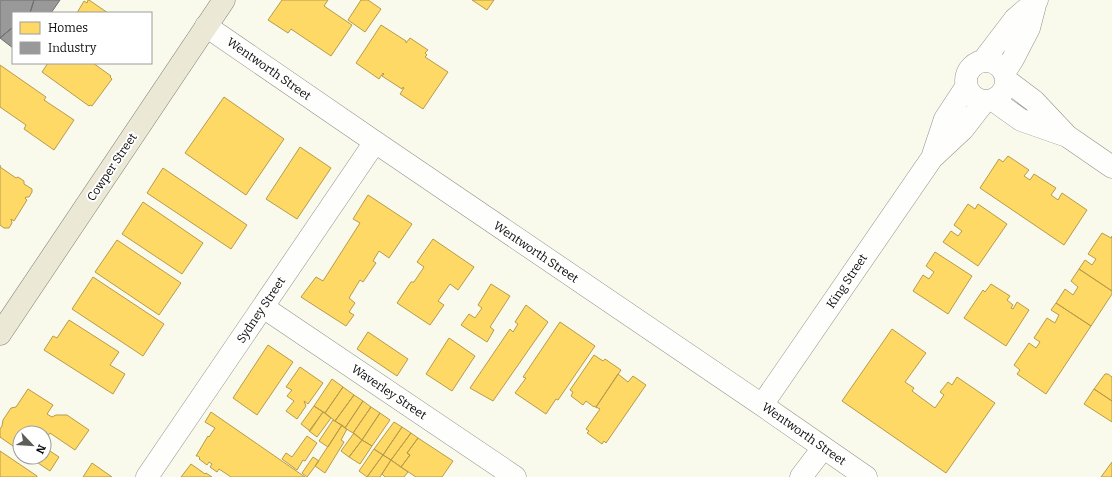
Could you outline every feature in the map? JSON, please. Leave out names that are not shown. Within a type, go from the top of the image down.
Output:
[{"type":"main road","name":"Cowper Street","points":[[0,334],[224,0]]},
{"type":"street","points":[[984,61],[1015,19],[1036,0]]},
{"type":"street","points":[[988,101],[998,97],[1003,92],[1005,76],[1029,28],[1036,0]]},
{"type":"street","name":"Wentworth Street","points":[[206,26],[866,477]]},
{"type":"street","points":[[1067,136],[1021,120],[988,101],[978,100],[973,97],[966,87],[967,73],[977,63],[984,61],[996,64],[1005,76],[1034,101],[1067,136],[1112,167]]},
{"type":"street","name":"King Street","points":[[932,158],[945,119],[966,87]]},
{"type":"street","name":"King Street","points":[[762,405],[932,158],[963,129],[988,101]]},
{"type":"street","name":"Sydney Street","points":[[146,477],[375,142]]},
{"type":"street","name":"Waverley Street","points":[[263,307],[515,477]]},
{"type":"street","points":[[802,477],[823,448]]},
{"type":"building: Homes","points":[[89,0],[107,12],[78,12],[84,1],[87,3]]},
{"type":"building: Homes","points":[[282,0],[328,0],[324,6],[352,25],[331,56],[291,29],[288,33],[268,20]]},
{"type":"building: Homes","points":[[361,0],[368,0],[381,9],[365,32],[348,20]]},
{"type":"building: Homes","points":[[472,0],[494,0],[487,10]]},
{"type":"building: Homes","points":[[381,25],[406,41],[406,43],[410,38],[428,50],[425,53],[427,55],[425,57],[448,72],[423,109],[400,94],[404,88],[403,87],[402,89],[382,76],[384,74],[383,73],[379,79],[356,63]]},
{"type":"building: Homes","points":[[47,64],[94,64],[111,76],[110,77],[112,79],[92,106],[89,106],[42,72]]},
{"type":"building: Homes","points":[[0,65],[46,97],[44,100],[74,120],[54,150],[24,129],[26,125],[0,107]]},
{"type":"building: Homes","points":[[224,97],[284,139],[246,195],[185,153]]},
{"type":"building: Homes","points":[[300,147],[331,168],[297,219],[266,199]]},
{"type":"building: Homes","points":[[1008,156],[1029,170],[1024,176],[1030,180],[1034,174],[1056,188],[1051,195],[1058,200],[1062,193],[1087,210],[1064,245],[980,188],[999,159],[1003,162]]},
{"type":"building: Homes","points":[[0,167],[16,178],[18,177],[24,181],[24,184],[32,189],[29,197],[25,198],[27,200],[14,221],[11,219],[12,223],[9,228],[4,228],[0,225]]},
{"type":"building: Homes","points":[[163,168],[247,225],[231,249],[147,193]]},
{"type":"building: Homes","points":[[368,195],[412,224],[389,258],[379,251],[373,261],[376,263],[363,282],[360,280],[349,298],[355,303],[349,312],[354,315],[346,326],[301,297],[316,277],[323,281],[360,223],[353,219]]},
{"type":"building: Homes","points":[[143,202],[203,243],[182,274],[122,234]]},
{"type":"building: Homes","points":[[968,204],[975,209],[978,204],[1007,224],[978,266],[943,242],[951,231],[958,236],[962,231],[954,225]]},
{"type":"building: Homes","points":[[1102,233],[1111,238],[1112,236],[1112,291],[1079,269],[1085,260],[1092,265],[1096,259],[1088,254]]},
{"type":"building: Homes","points":[[433,239],[474,267],[458,290],[450,284],[438,301],[444,305],[430,325],[397,303],[411,282],[414,282],[424,267],[417,262]]},
{"type":"building: Homes","points":[[117,240],[181,283],[159,315],[95,272]]},
{"type":"building: Homes","points":[[935,252],[972,276],[948,314],[913,291],[923,275],[929,279],[934,272],[926,266]]},
{"type":"building: Homes","points":[[1079,269],[1112,291],[1112,294],[1091,326],[1056,303],[1065,289],[1073,295],[1078,287],[1071,281]]},
{"type":"building: Homes","points":[[93,277],[164,324],[143,356],[72,309]]},
{"type":"building: Homes","points":[[491,284],[510,296],[490,327],[494,330],[487,342],[461,325],[469,314],[475,318],[482,308],[478,305]]},
{"type":"building: Homes","points":[[991,284],[1010,296],[1007,300],[1013,305],[1011,308],[1013,309],[1017,302],[1029,310],[1006,346],[964,318],[983,290],[985,292]]},
{"type":"building: Homes","points":[[1056,303],[1091,326],[1046,394],[1017,374],[1020,370],[1014,365],[1029,343],[1036,348],[1040,342],[1034,338],[1047,318],[1055,323],[1059,315],[1051,310]]},
{"type":"building: Homes","points":[[526,305],[548,322],[493,401],[470,388],[510,329],[513,332],[518,324],[515,322]]},
{"type":"building: Homes","points":[[69,320],[119,352],[110,365],[125,374],[113,394],[44,350],[53,336],[57,338]]},
{"type":"building: Homes","points":[[560,322],[595,346],[558,400],[556,399],[546,414],[515,393],[526,378],[523,377]]},
{"type":"building: Homes","points":[[892,329],[926,353],[905,382],[914,388],[912,391],[935,408],[944,395],[940,392],[948,382],[952,385],[957,377],[995,403],[946,473],[842,401]]},
{"type":"building: Homes","points":[[368,332],[408,359],[397,376],[357,349]]},
{"type":"building: Homes","points":[[449,338],[475,356],[452,391],[426,374]]},
{"type":"building: Homes","points":[[268,345],[293,362],[257,415],[233,398]]},
{"type":"building: Homes","points":[[594,355],[603,361],[605,359],[621,370],[596,407],[597,408],[586,401],[583,405],[571,396],[573,392],[570,390]]},
{"type":"building: Homes","points":[[300,367],[323,383],[308,404],[304,401],[306,406],[297,419],[286,411],[294,401],[287,396],[292,390],[286,387]]},
{"type":"building: Homes","points":[[618,374],[628,382],[633,376],[646,385],[606,443],[604,441],[602,444],[587,433],[589,431],[586,429],[600,409],[596,407]]},
{"type":"building: Homes","points":[[1105,374],[1112,377],[1112,401],[1094,389]]},
{"type":"building: Homes","points":[[332,379],[343,387],[325,413],[314,406]]},
{"type":"building: Homes","points":[[343,387],[354,395],[335,421],[325,413]]},
{"type":"building: Homes","points":[[28,389],[53,405],[47,414],[52,417],[56,415],[67,415],[89,430],[75,450],[52,434],[52,425],[12,425],[12,445],[0,437],[0,429],[3,420],[11,408],[16,407]]},
{"type":"building: Homes","points":[[1094,389],[1112,401],[1112,422],[1084,404]]},
{"type":"building: Homes","points":[[354,395],[363,401],[345,428],[335,421]]},
{"type":"building: Homes","points":[[363,401],[371,407],[353,433],[345,428]]},
{"type":"building: Homes","points":[[314,406],[323,412],[310,431],[301,424]]},
{"type":"building: Homes","points":[[371,407],[380,413],[362,440],[353,433]]},
{"type":"building: Homes","points":[[211,412],[305,477],[231,477],[219,469],[217,472],[210,467],[212,464],[209,462],[207,465],[199,459],[200,458],[198,456],[196,456],[208,436],[209,437],[215,428],[205,422]]},
{"type":"building: Homes","points":[[323,412],[331,418],[317,437],[309,431]]},
{"type":"building: Homes","points":[[380,413],[390,420],[372,446],[362,440]]},
{"type":"building: Homes","points":[[333,420],[342,425],[328,447],[319,441]]},
{"type":"building: Homes","points":[[394,422],[402,427],[383,455],[374,449]]},
{"type":"building: Homes","points":[[342,425],[347,429],[341,440],[344,442],[325,473],[315,466]]},
{"type":"building: Homes","points":[[402,427],[411,433],[391,460],[383,455]]},
{"type":"building: Homes","points":[[354,433],[362,440],[349,457],[341,451]]},
{"type":"building: Homes","points":[[411,433],[418,438],[407,453],[410,455],[401,467],[391,460]]},
{"type":"building: Homes","points":[[307,436],[317,443],[297,470],[282,459],[286,453],[292,457]]},
{"type":"building: Homes","points":[[418,438],[453,461],[442,477],[416,477],[401,467],[410,455],[407,453]]},
{"type":"building: Homes","points":[[362,440],[372,446],[360,464],[349,457]]},
{"type":"building: Homes","points":[[374,449],[383,455],[367,477],[359,471]]},
{"type":"building: Homes","points":[[0,451],[12,459],[12,465],[21,465],[37,476],[37,477],[0,477]]},
{"type":"building: Homes","points":[[52,452],[59,457],[50,471],[41,465],[52,465]]},
{"type":"building: Homes","points":[[383,455],[391,460],[380,477],[367,477]]},
{"type":"building: Homes","points":[[313,457],[319,461],[307,477],[302,473]]},
{"type":"building: Homes","points":[[391,460],[408,472],[404,477],[385,477],[382,474]]},
{"type":"building: Homes","points":[[1112,462],[1112,477],[1101,477]]},
{"type":"building: Homes","points":[[92,463],[112,477],[83,477]]},
{"type":"building: Homes","points":[[191,464],[205,474],[206,473],[212,477],[181,477]]},
{"type":"building: Industry","points":[[1,0],[34,0],[30,12],[12,12],[12,28],[0,38]]},
{"type":"building: Industry","points":[[34,0],[60,0],[52,12],[30,12]]},
{"type":"building: Industry","points":[[12,28],[12,47],[0,38]]}]
